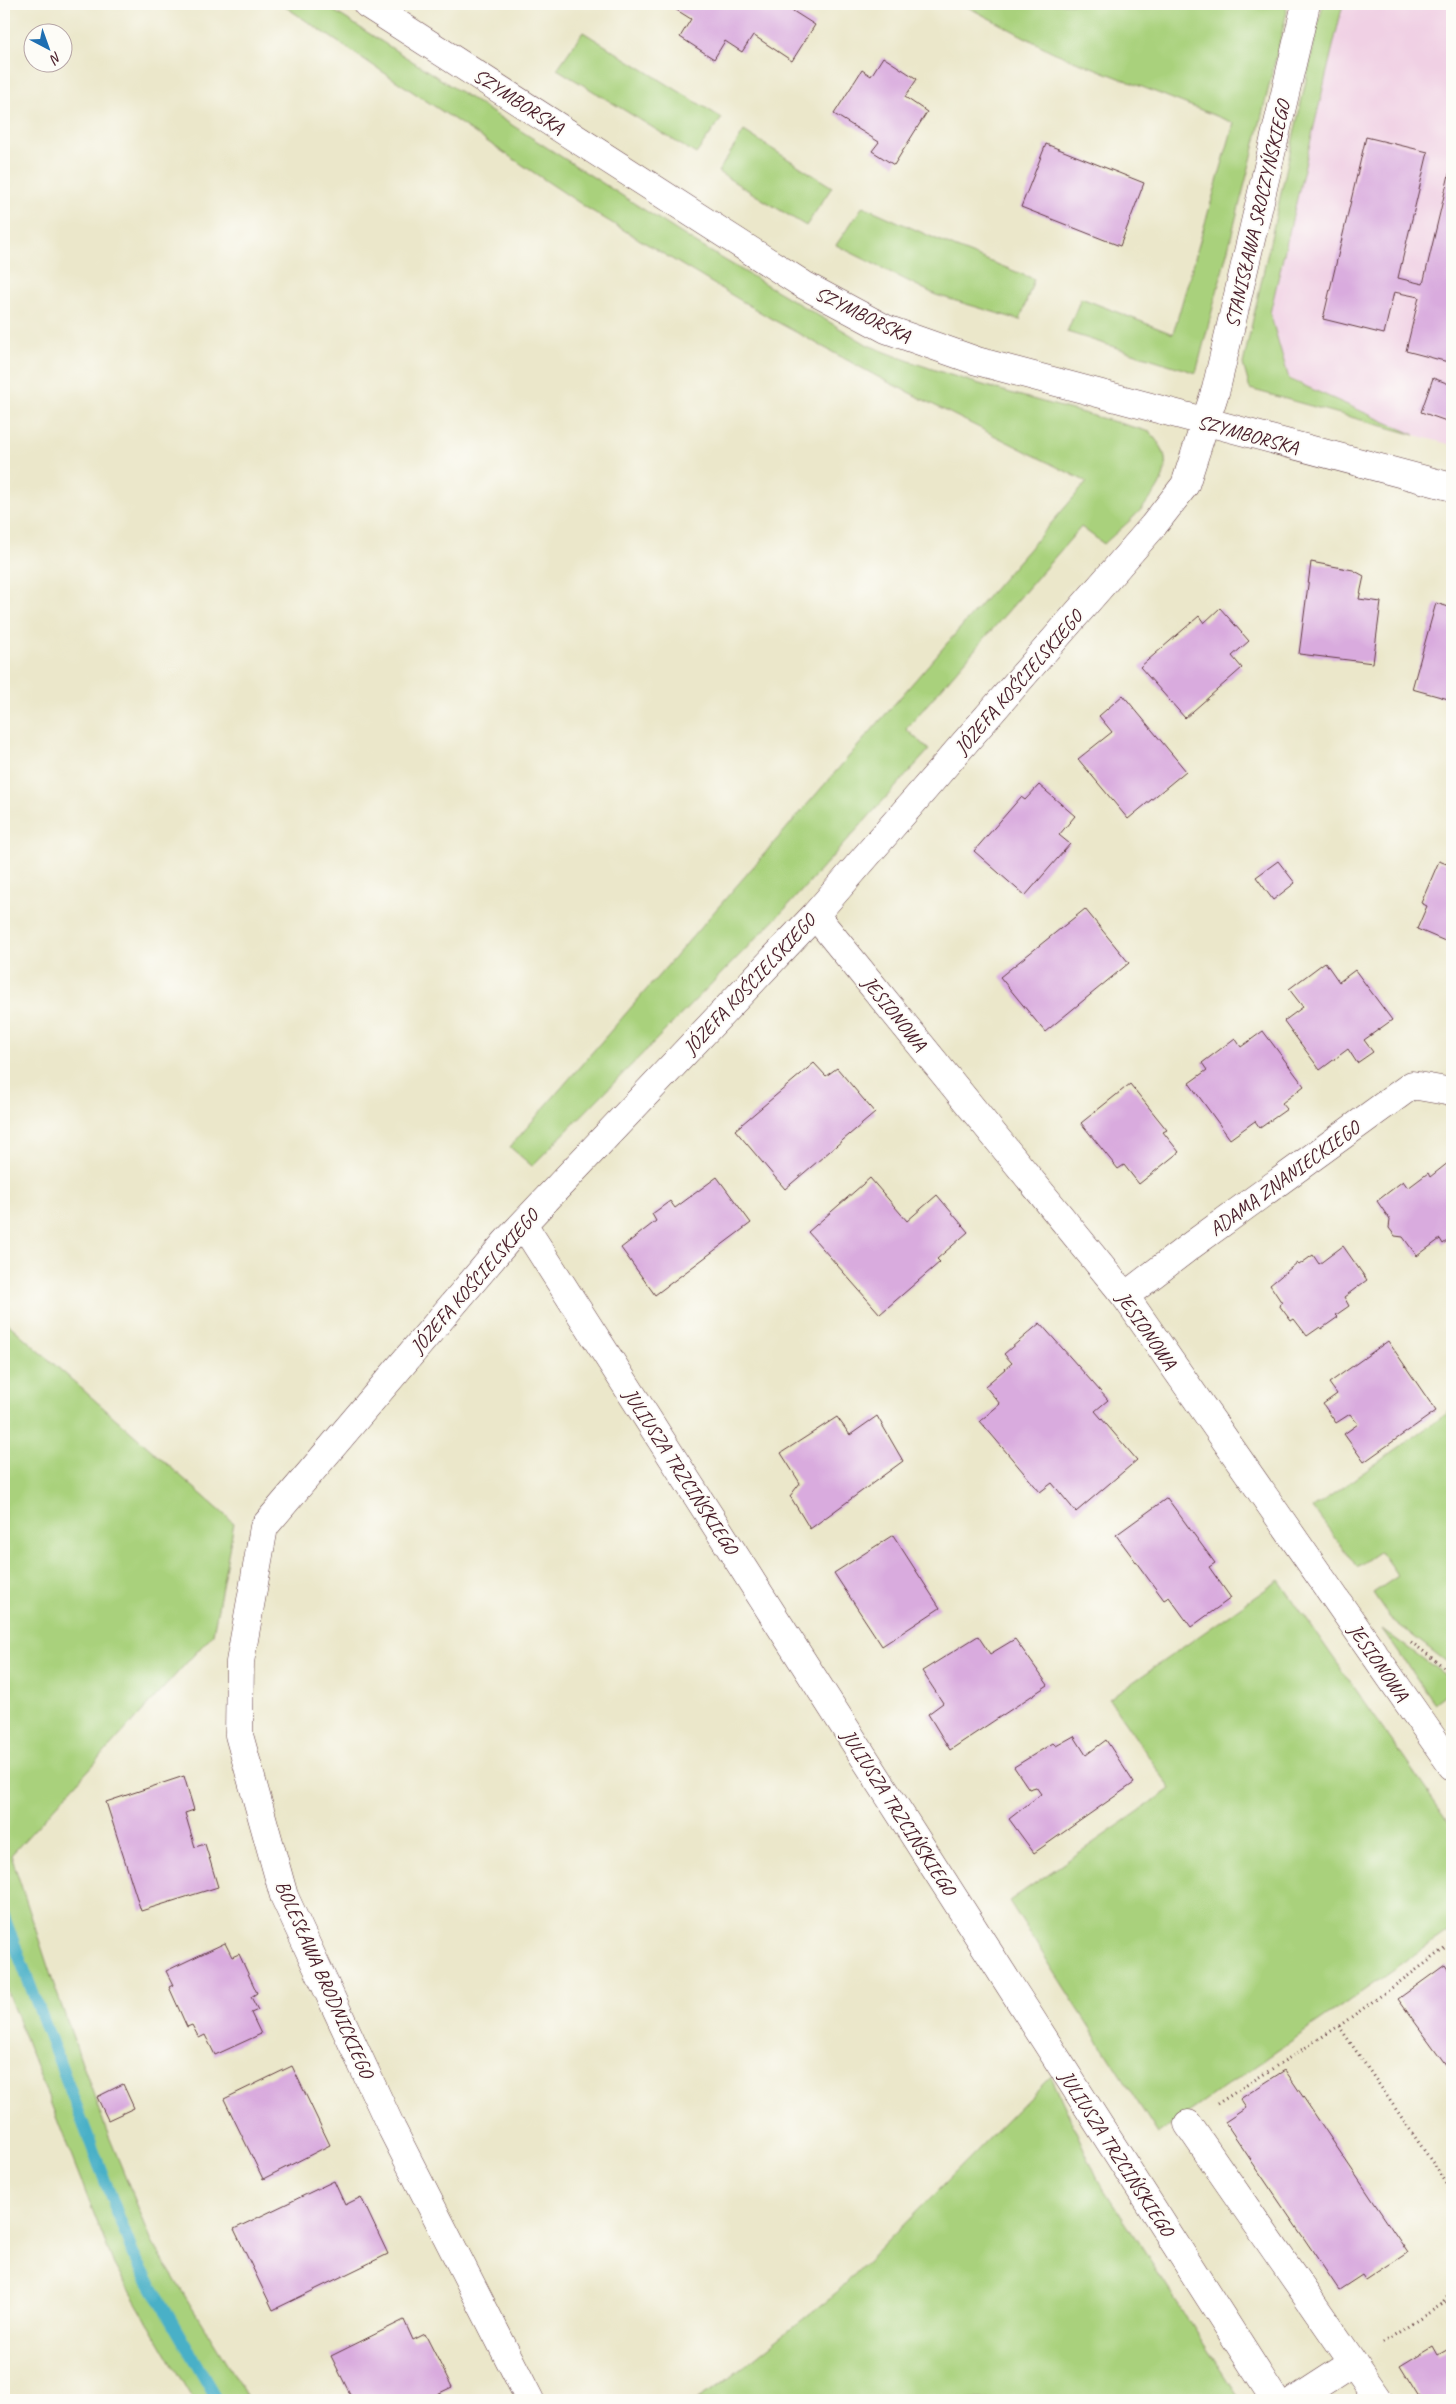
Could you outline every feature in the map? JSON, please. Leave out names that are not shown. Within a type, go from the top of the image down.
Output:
[{"type":"street","name":"SZYMBORSKA","points":[[367,4],[804,285],[886,329],[977,361],[1205,423],[1452,486]]},
{"type":"street","name":"STANISŁAWA SROCZYŃSKIEGO","points":[[1205,423],[1216,389],[1306,4]]},
{"type":"street","name":"JÓZEFA KOŚCIELSKIEGO","points":[[264,1527],[523,1224],[815,915],[1153,526],[1185,485],[1205,423]]},
{"type":"street","name":"JESIONOWA","points":[[815,915],[1125,1296],[1452,1766]]},
{"type":"street","name":"ADAMA ZNANIECKIEGO","points":[[1125,1296],[1189,1247],[1412,1085],[1452,1092]]},
{"type":"street","name":"JULIUSZA TRZCIŃSKIEGO","points":[[523,1224],[1275,2400]]},
{"type":"street","name":"BOLESŁAWA BRODNICKIEGO","points":[[264,1527],[240,1662],[239,1735],[284,1896],[392,2129],[530,2400]]},
{"type":"street","points":[[1188,2124],[1379,2400]]},
{"type":"street","points":[[1296,2400],[1353,2363]]},
{"type":"path","points":[[1188,2124],[1278,2063],[1339,2026],[1452,1944]]},
{"type":"path","points":[[1339,2026],[1452,2191]]},
{"type":"path","points":[[1441,2305],[1452,2289]]},
{"type":"path","points":[[1353,2363],[1441,2305],[1452,2301]]},
{"type":"shaded area","points":[[1343,4],[1452,4],[1452,445],[1415,435],[1289,378],[1270,313]]},
{"type":"green space","points":[[281,4],[323,4],[696,243],[868,345],[972,382],[1150,432],[1163,451],[1165,464],[1163,477],[1147,503],[1104,544],[1081,527],[906,729],[929,750],[785,909],[532,1166],[510,1147],[1087,482],[880,378],[770,318],[587,208]]},
{"type":"green space","points":[[962,4],[1286,4],[1287,12],[1251,160],[1196,373],[1067,332],[1081,298],[1173,334],[1234,123],[1053,52]]},
{"type":"green space","points":[[1323,4],[1343,4],[1270,313],[1289,379],[1415,435],[1250,389],[1243,364]]},
{"type":"green space","points":[[583,32],[722,118],[696,154],[557,69]]},
{"type":"green space","points":[[744,131],[832,187],[806,226],[718,172]]},
{"type":"green space","points":[[863,206],[954,247],[1034,279],[1020,320],[936,295],[836,245]]},
{"type":"green space","points":[[4,1320],[234,1523],[213,1634],[11,1855],[53,1982],[106,2129],[153,2244],[249,2400],[193,2400],[114,2265],[4,1984]]},
{"type":"green space","points":[[1452,1410],[1452,1666],[1390,1618],[1373,1593],[1398,1576],[1380,1551],[1357,1567],[1313,1508]]},
{"type":"green space","points":[[1279,1580],[1452,1827],[1452,1929],[1158,2134],[1009,1901],[1171,1789],[1109,1699]]},
{"type":"green space","points":[[1382,1629],[1452,1680],[1452,1689],[1434,1703]]},
{"type":"green space","points":[[1051,2076],[1098,2180],[1240,2400],[696,2400],[723,2383],[837,2292]]},
{"type":"building","points":[[678,4],[782,4],[815,25],[792,61],[753,35],[742,52],[725,41],[714,59],[680,37],[691,19],[675,9]]},
{"type":"building","points":[[883,57],[917,79],[905,97],[927,112],[894,165],[872,151],[879,142],[834,114],[862,70],[871,76]]},
{"type":"building","points":[[1366,137],[1428,152],[1398,278],[1423,284],[1452,162],[1452,363],[1406,351],[1419,297],[1394,292],[1384,334],[1323,319]]},
{"type":"building","points":[[1046,144],[1144,183],[1120,246],[1021,207]]},
{"type":"building","points":[[1433,378],[1452,385],[1452,423],[1421,412]]},
{"type":"building","points":[[1311,562],[1353,570],[1364,576],[1359,599],[1381,602],[1373,663],[1299,654]]},
{"type":"building","points":[[1436,603],[1452,608],[1452,700],[1412,689]]},
{"type":"building","points":[[1220,608],[1249,641],[1232,656],[1242,668],[1185,718],[1140,667],[1199,616],[1204,623]]},
{"type":"building","points":[[1123,695],[1186,771],[1128,819],[1078,759],[1112,732],[1099,716]]},
{"type":"building","points":[[1039,785],[1075,816],[1059,835],[1070,844],[1025,896],[974,851],[1021,797],[1025,800]]},
{"type":"building","points":[[1278,861],[1295,883],[1273,900],[1256,877]]},
{"type":"building","points":[[1439,861],[1452,866],[1452,944],[1417,929],[1427,906],[1421,903]]},
{"type":"building","points":[[1085,909],[1129,963],[1045,1032],[1000,977]]},
{"type":"building","points":[[1325,962],[1339,982],[1355,970],[1392,1020],[1364,1040],[1373,1052],[1357,1063],[1348,1049],[1320,1070],[1284,1021],[1303,1007],[1289,989]]},
{"type":"building","points":[[1263,1031],[1304,1086],[1282,1103],[1287,1109],[1260,1128],[1255,1121],[1230,1139],[1189,1083],[1207,1070],[1202,1063],[1235,1038],[1241,1047]]},
{"type":"building","points":[[814,1063],[826,1076],[837,1068],[875,1113],[785,1189],[735,1130]]},
{"type":"building","points":[[1130,1084],[1167,1130],[1163,1132],[1179,1152],[1139,1184],[1124,1165],[1118,1169],[1081,1123]]},
{"type":"building","points":[[1449,1162],[1452,1166],[1452,1237],[1443,1244],[1440,1239],[1417,1256],[1403,1237],[1395,1236],[1389,1228],[1390,1220],[1377,1201],[1403,1181],[1408,1188],[1428,1173],[1430,1177]]},
{"type":"building","points":[[717,1177],[751,1223],[655,1295],[621,1248],[656,1221],[652,1214],[670,1201],[675,1208]]},
{"type":"building","points":[[870,1178],[907,1221],[937,1195],[968,1232],[937,1259],[940,1262],[880,1314],[808,1232]]},
{"type":"building","points":[[1343,1246],[1367,1280],[1344,1297],[1349,1306],[1336,1315],[1338,1317],[1307,1336],[1294,1319],[1291,1321],[1279,1305],[1282,1303],[1270,1285],[1297,1263],[1299,1265],[1313,1255],[1319,1264]]},
{"type":"building","points":[[1040,1323],[1108,1400],[1095,1411],[1137,1460],[1076,1512],[1052,1483],[1040,1492],[980,1421],[1000,1404],[985,1386],[1012,1363],[1004,1354]]},
{"type":"building","points":[[1388,1341],[1436,1411],[1364,1462],[1344,1434],[1358,1424],[1350,1414],[1336,1423],[1323,1404],[1337,1394],[1329,1383]]},
{"type":"building","points":[[877,1416],[903,1461],[810,1529],[790,1496],[800,1483],[781,1453],[837,1417],[850,1435]]},
{"type":"building","points":[[1167,1498],[1215,1563],[1209,1567],[1231,1598],[1191,1627],[1169,1597],[1164,1600],[1116,1535]]},
{"type":"building","points":[[893,1535],[940,1608],[882,1646],[834,1573]]},
{"type":"building","points":[[978,1636],[990,1654],[1015,1639],[1048,1685],[950,1750],[928,1714],[943,1703],[922,1671]]},
{"type":"building","points":[[1074,1736],[1086,1755],[1106,1740],[1134,1783],[1034,1853],[1009,1819],[1041,1794],[1036,1787],[1029,1789],[1014,1767],[1053,1743],[1056,1746]]},
{"type":"building","points":[[184,1776],[194,1810],[185,1813],[195,1847],[205,1844],[218,1887],[141,1911],[106,1802]]},
{"type":"building","points":[[225,1943],[232,1957],[239,1954],[257,1993],[251,1997],[258,2010],[251,2013],[261,2034],[215,2055],[205,2035],[199,2038],[192,2025],[187,2027],[169,1987],[173,1985],[166,1971]]},
{"type":"building","points":[[1445,1965],[1449,1971],[1452,1969],[1452,2073],[1398,1999]]},
{"type":"building","points":[[292,2066],[330,2145],[263,2179],[224,2099]]},
{"type":"building","points":[[1285,2070],[1408,2253],[1366,2281],[1362,2275],[1339,2290],[1225,2122],[1246,2108],[1240,2099]]},
{"type":"building","points":[[123,2084],[134,2108],[108,2120],[97,2097]]},
{"type":"building","points":[[334,2181],[345,2205],[361,2197],[388,2254],[273,2310],[234,2229]]},
{"type":"building","points":[[404,2320],[413,2340],[425,2334],[452,2387],[425,2400],[353,2400],[331,2356]]},
{"type":"building","points":[[1433,2346],[1438,2355],[1452,2347],[1452,2400],[1421,2400],[1400,2366]]},
{"type":"waterway","points":[[4,1917],[133,2254],[217,2400]]}]
